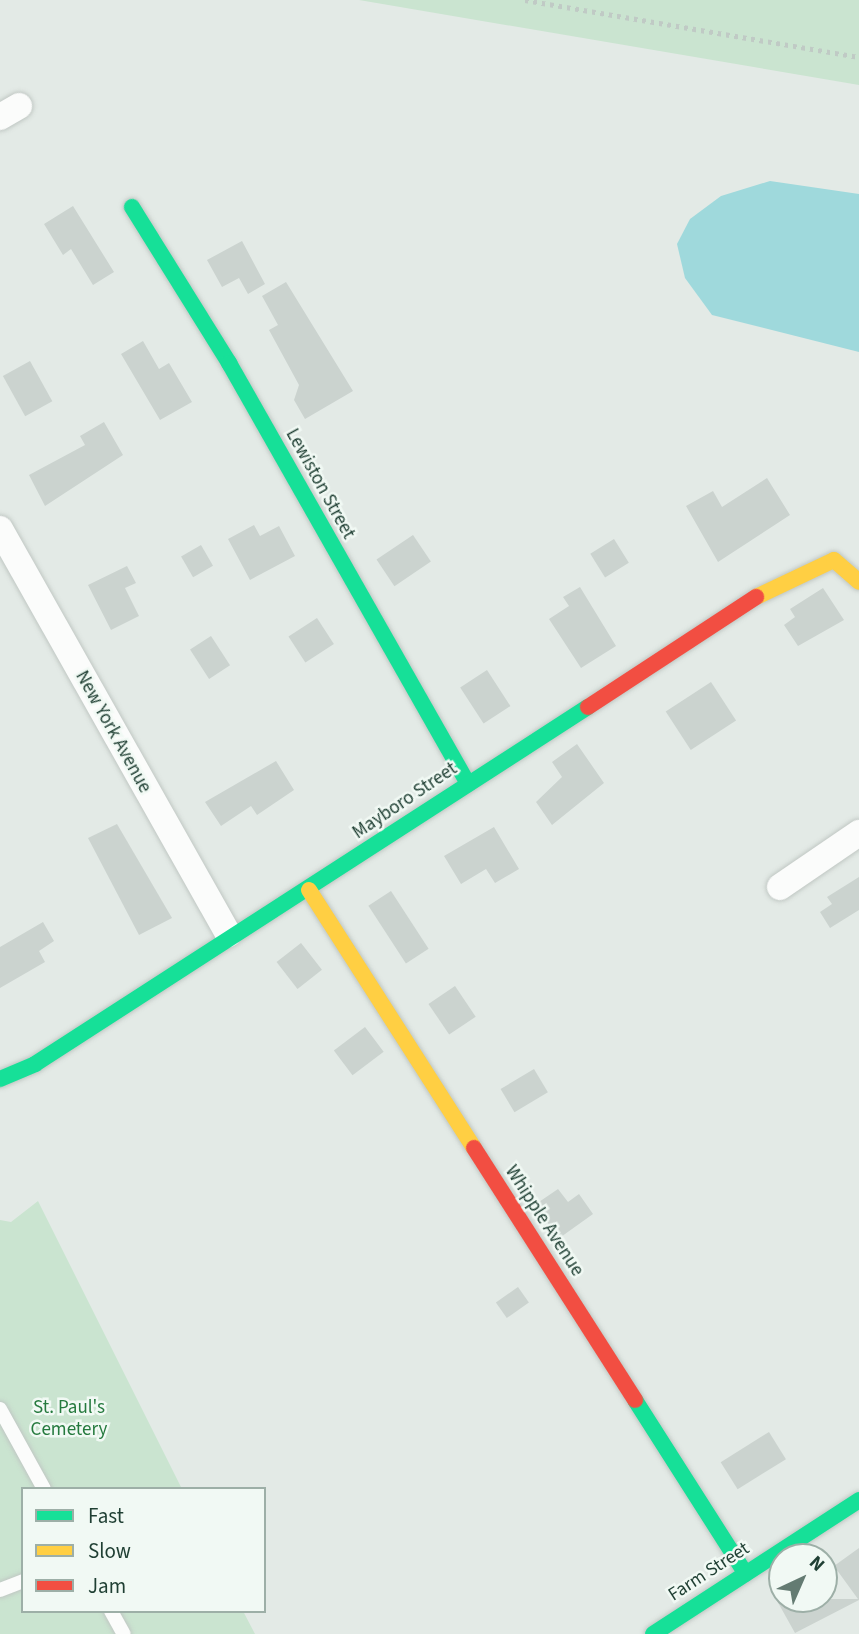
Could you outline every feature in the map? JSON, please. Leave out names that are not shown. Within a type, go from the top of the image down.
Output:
[{"type":"street","name":"Lewiston Street","points":[[132,207],[229,363],[468,784]]},
{"type":"street","name":"New York Avenue","points":[[0,529],[228,934]]},
{"type":"street","name":"Mayboro Street","points":[[0,1079],[35,1064],[228,934],[309,890],[774,585],[834,560],[859,582]]},
{"type":"street","points":[[780,887],[859,833]]},
{"type":"street","name":"Whipple Avenue","points":[[309,890],[746,1574]]},
{"type":"street","name":"Farm Street","points":[[653,1634],[859,1500]]},
{"type":"lane","points":[[0,1409],[43,1487]]},
{"type":"lane","points":[[0,1590],[21,1582]]},
{"type":"lane","points":[[112,1613],[124,1634]]},
{"type":"path","points":[[525,0],[859,57]]},
{"type":"green space","points":[[359,0],[859,0],[859,85]]},
{"type":"green space","name":"St. Paul's Cemetery","points":[[38,1201],[181,1487],[21,1487],[21,1613],[244,1613],[255,1634],[0,1634],[0,1220],[11,1222]]},
{"type":"water","points":[[770,181],[859,194],[859,352],[712,315],[685,278],[677,244],[690,219],[721,196]]},
{"type":"building","points":[[73,206],[114,272],[93,285],[71,249],[63,255],[44,224]]},
{"type":"building","points":[[242,241],[265,284],[248,294],[239,278],[222,287],[207,260]]},
{"type":"building","points":[[286,282],[353,391],[305,419],[294,400],[299,385],[269,330],[278,325],[262,296]]},
{"type":"building","points":[[143,341],[159,369],[169,363],[192,402],[160,420],[121,354]]},
{"type":"building","points":[[30,361],[52,401],[25,416],[3,376]]},
{"type":"building","points":[[104,422],[123,455],[45,506],[29,475],[85,445],[80,436]]},
{"type":"building","points":[[767,478],[790,515],[718,562],[686,506],[713,491],[722,507]]},
{"type":"building","points":[[254,525],[260,536],[279,526],[295,556],[250,580],[228,539]]},
{"type":"building","points":[[413,535],[431,562],[394,586],[377,560]]},
{"type":"building","points":[[614,539],[629,563],[605,578],[590,554]]},
{"type":"building","points":[[201,545],[213,566],[193,577],[181,556]]},
{"type":"building","points":[[127,566],[136,583],[125,588],[139,616],[111,630],[88,585]]},
{"type":"building","points":[[580,587],[616,646],[581,668],[549,619],[569,606],[563,597]]},
{"type":"building","points":[[823,588],[844,620],[798,646],[784,625],[795,617],[790,609]]},
{"type":"building","points":[[317,618],[334,644],[305,663],[288,637]]},
{"type":"building","points":[[211,636],[230,665],[209,679],[190,650]]},
{"type":"building","points":[[487,670],[510,706],[484,723],[460,687]]},
{"type":"building","points":[[711,682],[736,721],[691,750],[666,711]]},
{"type":"building","points":[[577,744],[604,783],[552,825],[536,802],[562,777],[552,762]]},
{"type":"building","points":[[276,761],[294,790],[257,815],[251,806],[221,826],[205,802]]},
{"type":"building","points":[[117,824],[172,918],[139,935],[88,838]]},
{"type":"building","points":[[494,827],[519,869],[495,883],[486,869],[461,884],[444,856]]},
{"type":"building","points":[[859,877],[859,910],[830,928],[820,912],[832,904],[827,897]]},
{"type":"building","points":[[391,891],[429,949],[406,964],[368,906]]},
{"type":"building","points":[[43,922],[54,941],[39,951],[45,962],[0,988],[0,947]]},
{"type":"building","points":[[301,943],[322,970],[298,989],[277,962]]},
{"type":"building","points":[[455,986],[476,1017],[449,1035],[428,1004]]},
{"type":"building","points":[[365,1027],[384,1052],[353,1075],[334,1050]]},
{"type":"building","points":[[534,1069],[548,1092],[514,1112],[501,1089]]},
{"type":"building","points":[[558,1189],[568,1202],[579,1194],[593,1214],[558,1239],[536,1204]]},
{"type":"building","points":[[518,1287],[529,1303],[507,1318],[496,1302]]},
{"type":"building","points":[[769,1432],[786,1459],[738,1489],[721,1462]]},
{"type":"building","points":[[859,1548],[859,1600],[838,1611],[838,1599],[858,1599],[838,1572],[838,1563]]},
{"type":"building","points":[[784,1613],[834,1613],[795,1633]]},
{"type":"traffic: fast","points":[[132,207],[229,363],[468,784]]},
{"type":"traffic: fast","points":[[0,1079],[35,1064],[588,707]]},
{"type":"traffic: fast","points":[[635,1400],[746,1574]]},
{"type":"traffic: fast","points":[[653,1634],[859,1500]]},
{"type":"traffic: slow","points":[[756,597],[834,560],[859,582]]},
{"type":"traffic: slow","points":[[309,890],[474,1148]]},
{"type":"traffic: jam","points":[[588,707],[756,597]]},
{"type":"traffic: jam","points":[[474,1148],[635,1400]]}]
